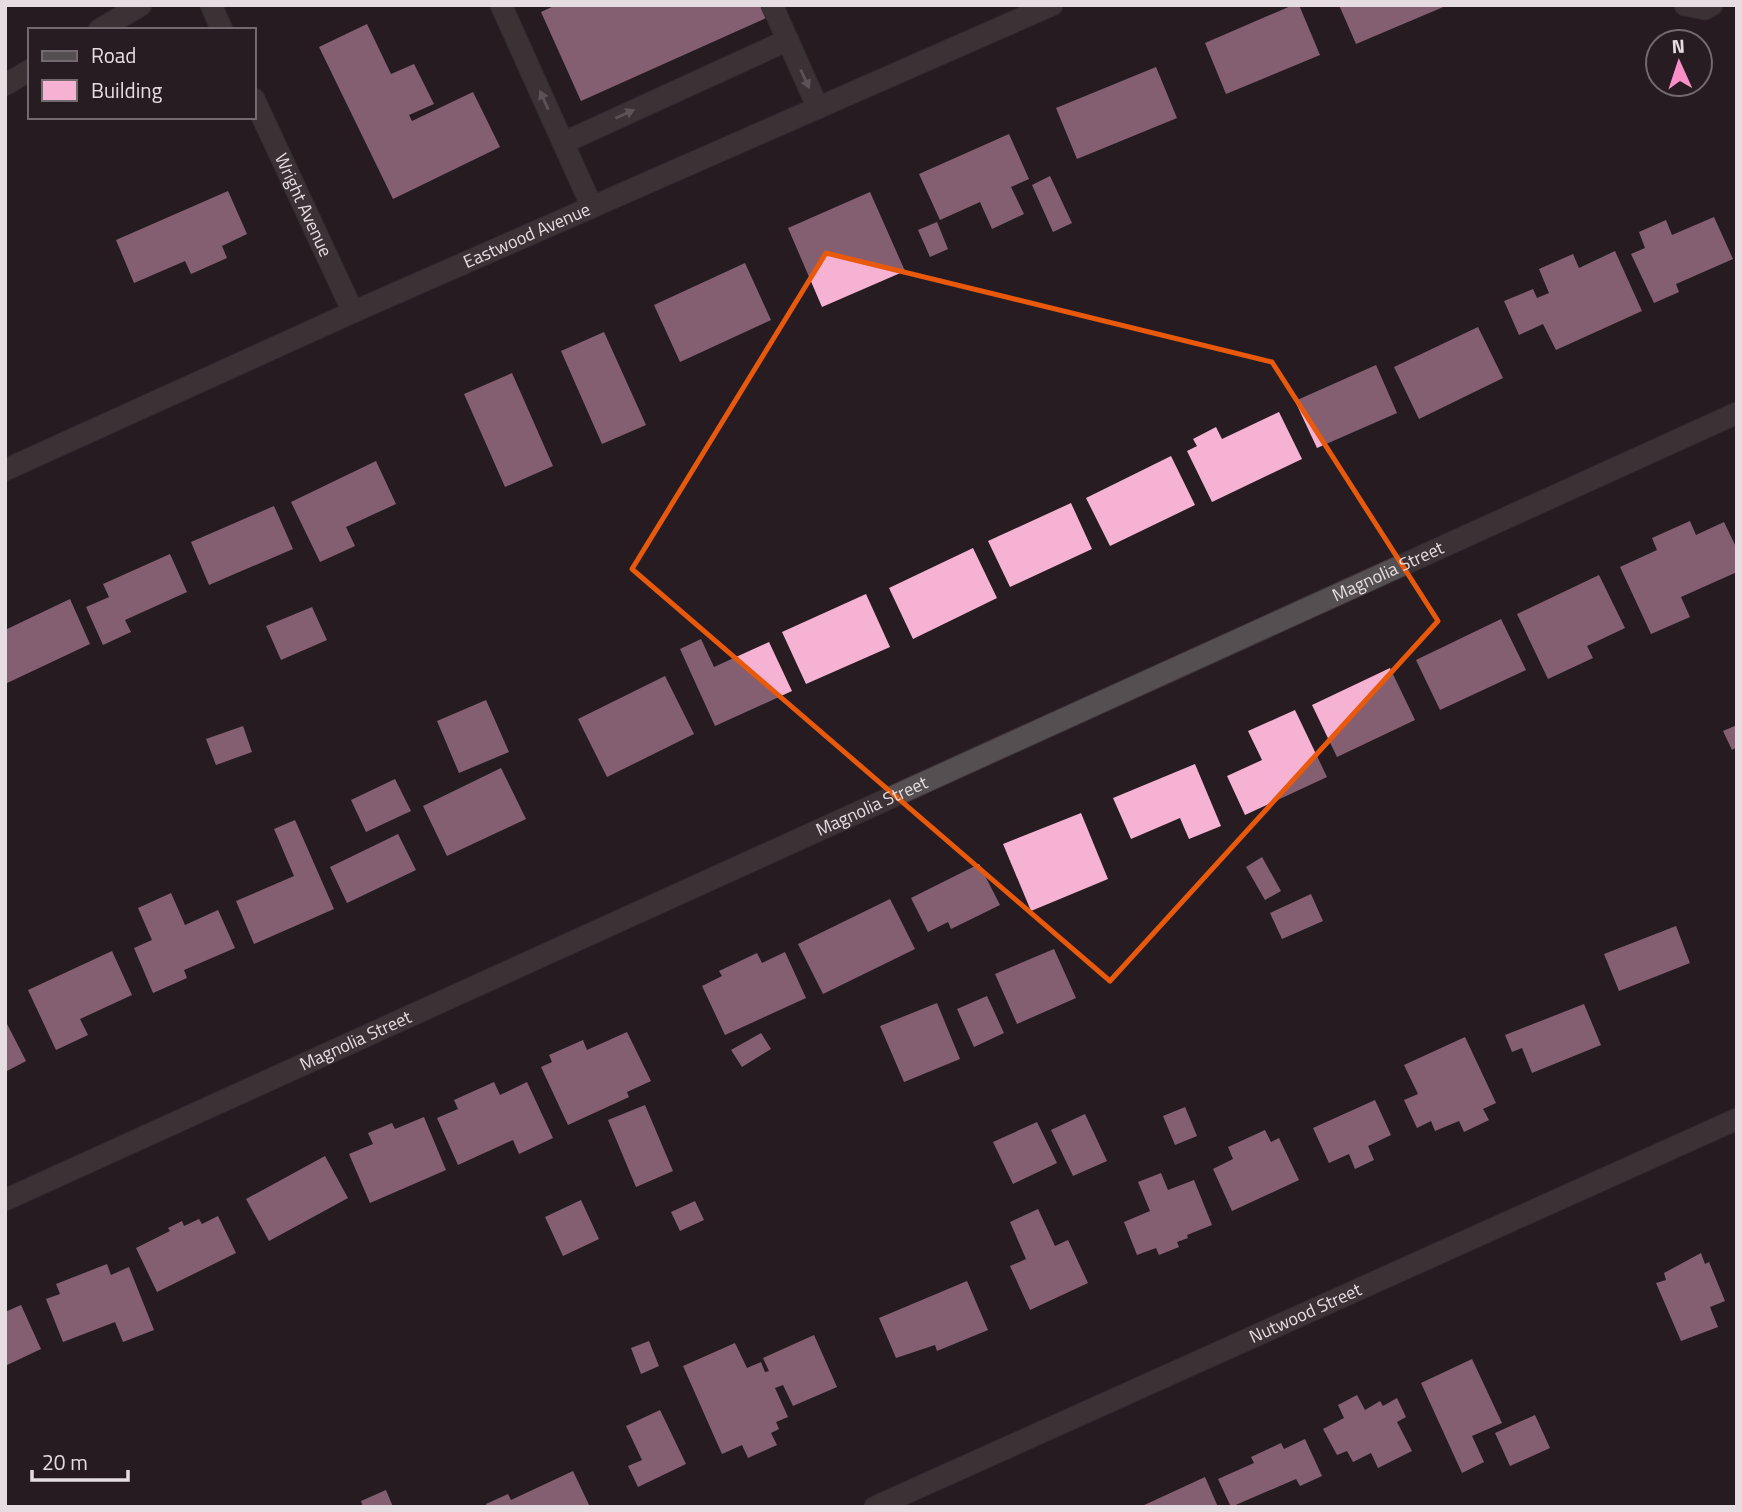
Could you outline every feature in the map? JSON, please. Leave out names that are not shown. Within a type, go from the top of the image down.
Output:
[{"type":"street","points":[[102,28],[141,5]]},
{"type":"street","points":[[211,5],[221,28]]},
{"type":"street","points":[[501,5],[592,207]]},
{"type":"street","points":[[772,5],[818,108]]},
{"type":"street","name":"Eastwood Avenue","points":[[5,470],[353,312],[1052,5]]},
{"type":"street","points":[[1685,5],[1705,9],[1712,5]]},
{"type":"street","points":[[563,143],[788,40]]},
{"type":"street","points":[[5,85],[28,71]]},
{"type":"street","name":"Wright Avenue","points":[[256,103],[353,312]]},
{"type":"street","name":"Magnolia Street","points":[[5,1200],[1737,413]]},
{"type":"street","name":"Nutwood Street","points":[[876,1507],[1737,1119]]},
{"type":"highlighted area","points":[[826,253],[1272,362],[1438,621],[1110,981],[632,569]]},
{"type":"building","points":[[556,5],[760,5],[766,18],[581,101],[541,12]]},
{"type":"building","points":[[1293,5],[1299,5],[1320,55],[1226,94],[1205,43]]},
{"type":"building","points":[[1339,5],[1448,5],[1356,44]]},
{"type":"building","points":[[367,24],[391,74],[414,64],[434,104],[409,115],[412,121],[473,92],[500,147],[393,199],[319,47]]},
{"type":"building","points":[[1156,67],[1177,118],[1077,159],[1056,108]]},
{"type":"building","points":[[1009,134],[1029,179],[1011,187],[1024,214],[992,229],[980,202],[940,220],[919,174]]},
{"type":"building","points":[[1050,176],[1072,223],[1053,232],[1032,185]]},
{"type":"building","points":[[228,191],[247,234],[222,246],[227,258],[191,274],[185,261],[134,283],[116,240]]},
{"type":"building","points":[[870,192],[905,271],[822,307],[788,228]]},
{"type":"building","points":[[1714,217],[1733,259],[1676,284],[1679,292],[1654,303],[1631,254],[1645,248],[1639,232],[1666,220],[1672,235]]},
{"type":"building","points":[[937,222],[948,249],[930,257],[918,230]]},
{"type":"building","points":[[1615,251],[1642,311],[1556,350],[1543,324],[1519,335],[1504,301],[1533,289],[1537,298],[1549,293],[1539,269],[1573,254],[1579,268]]},
{"type":"building","points":[[745,263],[771,320],[680,362],[654,305]]},
{"type":"building","points":[[1478,327],[1503,378],[1419,419],[1394,367]]},
{"type":"building","points":[[604,332],[646,425],[602,444],[561,351]]},
{"type":"building","points":[[1376,365],[1397,413],[1317,448],[1295,401]]},
{"type":"building","points":[[512,373],[553,466],[505,487],[464,394]]},
{"type":"building","points":[[1279,412],[1302,459],[1212,502],[1187,451],[1197,446],[1193,439],[1216,427],[1222,439]]},
{"type":"building","points":[[1171,456],[1195,505],[1110,546],[1086,498]]},
{"type":"building","points":[[376,461],[396,504],[346,527],[355,546],[320,562],[291,502]]},
{"type":"building","points":[[1071,503],[1092,549],[1010,587],[988,541]]},
{"type":"building","points":[[274,506],[293,549],[209,585],[191,542]]},
{"type":"building","points":[[1690,521],[1696,535],[1724,522],[1737,549],[1737,572],[1681,597],[1690,617],[1651,634],[1620,567],[1657,550],[1652,538]]},
{"type":"building","points":[[973,548],[997,598],[913,639],[889,588]]},
{"type":"building","points":[[170,554],[187,592],[125,620],[131,632],[103,645],[86,607],[109,597],[103,584]]},
{"type":"building","points":[[1599,575],[1625,628],[1587,646],[1593,658],[1548,679],[1517,614]]},
{"type":"building","points":[[866,594],[890,647],[806,684],[782,632]]},
{"type":"building","points":[[70,599],[90,644],[5,684],[5,630]]},
{"type":"building","points":[[312,607],[327,640],[281,660],[266,626]]},
{"type":"building","points":[[1501,619],[1526,670],[1440,710],[1416,660]]},
{"type":"building","points":[[701,639],[714,667],[769,642],[792,691],[715,726],[680,649]]},
{"type":"building","points":[[1390,668],[1415,720],[1337,757],[1312,705]]},
{"type":"building","points":[[665,676],[694,734],[607,777],[578,719]]},
{"type":"building","points":[[486,700],[509,752],[459,773],[437,721]]},
{"type":"building","points":[[1295,710],[1327,777],[1245,815],[1227,776],[1262,760],[1248,731]]},
{"type":"building","points":[[1737,725],[1737,747],[1732,750],[1723,731]]},
{"type":"building","points":[[243,726],[252,752],[216,765],[206,739]]},
{"type":"building","points":[[1195,764],[1221,826],[1189,839],[1180,818],[1131,839],[1113,798]]},
{"type":"building","points":[[501,768],[526,819],[447,856],[423,806]]},
{"type":"building","points":[[395,779],[411,811],[366,832],[351,800]]},
{"type":"building","points":[[1081,813],[1108,879],[1031,911],[1003,844]]},
{"type":"building","points":[[295,820],[334,909],[254,944],[236,901],[294,876],[274,829]]},
{"type":"building","points":[[398,834],[416,870],[347,903],[330,867]]},
{"type":"building","points":[[1262,857],[1281,891],[1265,900],[1246,867]]},
{"type":"building","points":[[979,864],[1000,905],[951,929],[948,922],[928,932],[911,898]]},
{"type":"building","points":[[171,893],[185,925],[218,910],[235,948],[184,970],[187,978],[153,993],[134,948],[152,940],[138,908]]},
{"type":"building","points":[[1311,894],[1323,921],[1282,939],[1270,913]]},
{"type":"building","points":[[890,899],[915,949],[823,994],[798,944]]},
{"type":"building","points":[[1676,926],[1690,963],[1619,991],[1604,954]]},
{"type":"building","points":[[1054,949],[1076,998],[1017,1024],[995,974]]},
{"type":"building","points":[[112,951],[132,995],[80,1019],[88,1035],[56,1050],[28,990]]},
{"type":"building","points":[[785,952],[806,998],[725,1035],[702,986],[722,976],[719,971],[757,953],[762,963]]},
{"type":"building","points":[[987,996],[1004,1033],[974,1047],[957,1009]]},
{"type":"building","points":[[937,1003],[960,1059],[904,1082],[880,1026]]},
{"type":"building","points":[[1584,1004],[1601,1045],[1532,1073],[1522,1048],[1512,1052],[1505,1035]]},
{"type":"building","points":[[5,1020],[26,1061],[5,1072]]},
{"type":"building","points":[[627,1032],[651,1081],[627,1092],[629,1097],[568,1125],[541,1067],[552,1062],[549,1055],[583,1040],[587,1050]]},
{"type":"building","points":[[761,1033],[771,1049],[742,1067],[731,1050]]},
{"type":"building","points":[[1465,1037],[1496,1103],[1483,1109],[1489,1120],[1464,1132],[1459,1121],[1435,1131],[1431,1121],[1417,1128],[1404,1100],[1418,1094],[1404,1065]]},
{"type":"building","points":[[494,1082],[500,1095],[527,1082],[553,1138],[519,1154],[513,1140],[458,1165],[437,1118],[458,1109],[454,1100]]},
{"type":"building","points":[[1375,1100],[1391,1135],[1368,1146],[1374,1160],[1355,1169],[1349,1154],[1329,1163],[1313,1128]]},
{"type":"building","points":[[645,1105],[673,1171],[636,1187],[608,1120]]},
{"type":"building","points":[[1185,1107],[1197,1136],[1175,1145],[1163,1116]]},
{"type":"building","points":[[1085,1114],[1107,1161],[1073,1176],[1051,1130]]},
{"type":"building","points":[[424,1117],[446,1170],[370,1203],[349,1154],[373,1144],[368,1133],[392,1123],[395,1129]]},
{"type":"building","points":[[1037,1122],[1057,1163],[1013,1184],[993,1142]]},
{"type":"building","points":[[1265,1130],[1271,1142],[1279,1138],[1299,1180],[1232,1211],[1213,1169],[1233,1159],[1228,1147]]},
{"type":"building","points":[[325,1156],[348,1198],[269,1241],[246,1199]]},
{"type":"building","points":[[1161,1173],[1168,1190],[1194,1180],[1212,1225],[1187,1235],[1188,1238],[1177,1242],[1179,1247],[1159,1255],[1156,1248],[1137,1255],[1124,1222],[1150,1211],[1138,1182]]},
{"type":"building","points":[[581,1200],[599,1239],[563,1256],[545,1217]]},
{"type":"building","points":[[695,1201],[704,1220],[680,1231],[671,1212]]},
{"type":"building","points":[[1038,1209],[1055,1246],[1068,1240],[1088,1283],[1030,1310],[1010,1266],[1026,1259],[1010,1222]]},
{"type":"building","points":[[218,1216],[236,1253],[157,1292],[136,1248],[170,1231],[168,1228],[182,1221],[184,1226],[199,1219],[202,1224]]},
{"type":"building","points":[[1701,1253],[1705,1264],[1709,1262],[1725,1301],[1710,1307],[1718,1327],[1681,1341],[1656,1283],[1666,1280],[1664,1273]]},
{"type":"building","points":[[107,1264],[111,1275],[129,1267],[154,1330],[123,1342],[115,1322],[63,1342],[46,1299],[60,1294],[56,1284]]},
{"type":"building","points":[[967,1281],[988,1330],[937,1351],[935,1345],[896,1358],[879,1318]]},
{"type":"building","points":[[21,1305],[41,1349],[5,1366],[5,1312]]},
{"type":"building","points":[[814,1335],[837,1387],[793,1406],[783,1385],[775,1388],[788,1417],[776,1422],[779,1429],[771,1433],[777,1445],[748,1458],[742,1445],[722,1454],[683,1366],[735,1343],[747,1368],[761,1362],[765,1372],[769,1371],[763,1358]]},
{"type":"building","points":[[649,1341],[659,1366],[641,1374],[631,1348]]},
{"type":"building","points":[[1472,1359],[1502,1423],[1472,1436],[1484,1462],[1462,1473],[1421,1383]]},
{"type":"building","points":[[1357,1395],[1365,1410],[1380,1401],[1383,1406],[1397,1398],[1406,1417],[1397,1422],[1412,1451],[1378,1468],[1371,1453],[1353,1462],[1347,1451],[1337,1455],[1323,1429],[1344,1418],[1338,1405]]},
{"type":"building","points":[[660,1410],[686,1464],[638,1487],[628,1466],[642,1460],[626,1426]]},
{"type":"building","points":[[1535,1415],[1550,1448],[1510,1466],[1495,1433]]},
{"type":"building","points":[[1305,1439],[1322,1476],[1300,1486],[1296,1479],[1231,1507],[1218,1479],[1254,1463],[1251,1457],[1281,1443],[1284,1449]]},
{"type":"building","points":[[573,1471],[590,1507],[487,1507],[486,1504],[508,1494],[511,1500]]},
{"type":"building","points":[[1205,1477],[1218,1507],[1140,1507]]},
{"type":"building","points":[[386,1490],[393,1507],[363,1507],[361,1501]]}]
